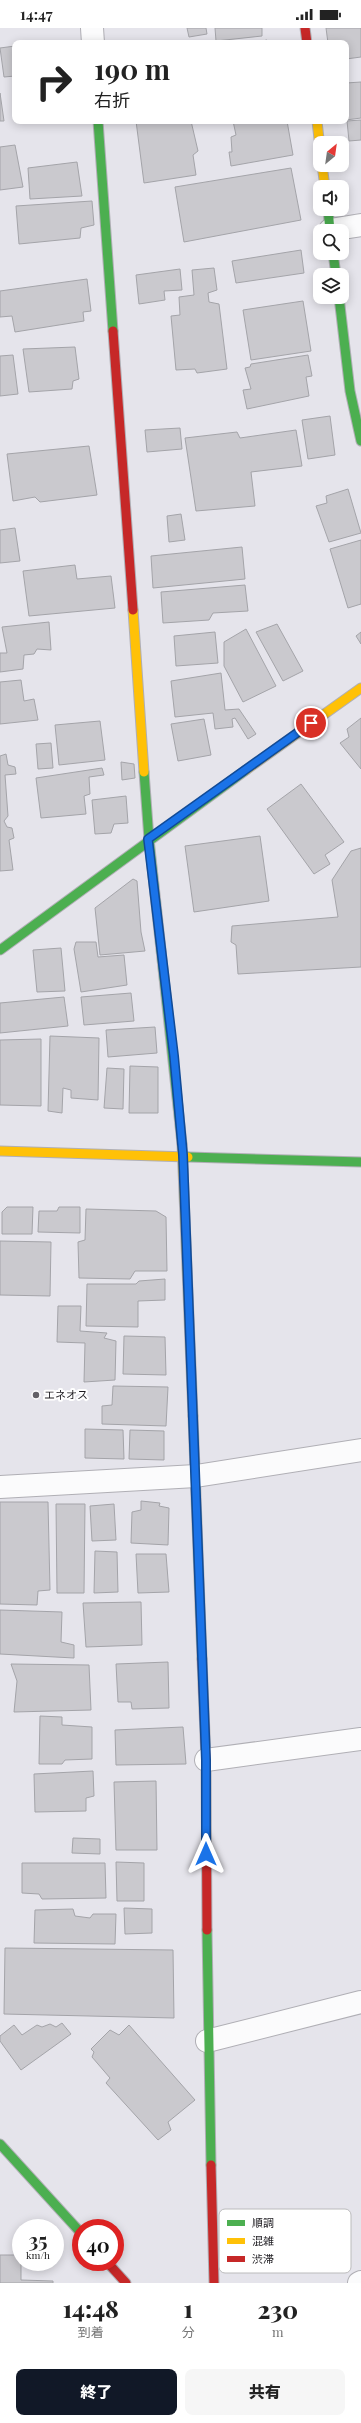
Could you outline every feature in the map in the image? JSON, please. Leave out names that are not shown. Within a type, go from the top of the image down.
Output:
[{"type":"street","points":[[92,28],[93,40]]},
{"type":"street","points":[[305,28],[307,40]]},
{"type":"street","points":[[98,124],[148,839],[174,1056],[183,1155],[206,1760],[207,2041],[214,2283]]},
{"type":"street","points":[[317,124],[319,136]]},
{"type":"street","points":[[329,223],[361,225]]},
{"type":"street","points":[[340,304],[350,391],[361,441]]},
{"type":"street","points":[[0,950],[148,839],[361,688]]},
{"type":"street","points":[[0,1151],[183,1155],[361,1162]]},
{"type":"street","points":[[0,1487],[196,1476],[361,1450]]},
{"type":"street","points":[[206,1760],[361,1739]]},
{"type":"street","points":[[207,2041],[361,2002]]},
{"type":"street","points":[[0,2144],[72,2223]]},
{"type":"street","points":[[115,2271],[126,2283]]},
{"type":"building","points":[[187,28],[206,28],[207,34],[189,37]]},
{"type":"building","points":[[215,28],[262,28],[262,36],[216,40]]},
{"type":"building","points":[[326,28],[361,28],[361,57],[349,59],[349,40],[328,40]]},
{"type":"building","points":[[12,46],[12,76],[4,77],[0,48]]},
{"type":"building","points":[[361,82],[361,118],[349,120],[349,83]]},
{"type":"building","points":[[0,93],[4,121],[0,121]]},
{"type":"building","points":[[361,120],[361,140],[349,141],[347,124],[349,124],[349,121]]},
{"type":"building","points":[[136,124],[192,124],[198,151],[193,155],[196,175],[144,183]]},
{"type":"building","points":[[234,124],[288,124],[293,155],[231,166],[229,152],[232,152],[231,137],[236,135]]},
{"type":"building","points":[[15,145],[23,187],[0,190],[0,147]]},
{"type":"building","points":[[77,162],[82,196],[30,199],[28,168]]},
{"type":"building","points":[[291,168],[301,220],[184,242],[175,187]]},
{"type":"building","points":[[92,201],[94,225],[81,228],[80,238],[19,244],[16,206]]},
{"type":"building","points":[[301,250],[304,273],[236,283],[232,261]]},
{"type":"building","points":[[214,268],[217,290],[208,293],[209,302],[219,304],[227,369],[197,373],[195,369],[176,370],[171,316],[180,315],[179,297],[194,295],[192,270]]},
{"type":"building","points":[[180,269],[182,290],[164,291],[165,300],[139,304],[136,275]]},
{"type":"building","points":[[87,279],[91,311],[83,312],[84,321],[15,332],[12,316],[0,317],[0,291]]},
{"type":"building","points":[[303,301],[311,351],[251,360],[243,310]]},
{"type":"building","points":[[75,347],[79,379],[73,381],[72,389],[29,392],[23,349]]},
{"type":"building","points":[[13,355],[18,394],[0,396],[0,356]]},
{"type":"building","points":[[308,355],[312,376],[306,377],[309,396],[247,409],[243,390],[251,389],[245,368],[250,367],[251,364]]},
{"type":"building","points":[[330,416],[335,455],[308,459],[302,420]]},
{"type":"building","points":[[180,428],[182,449],[147,452],[145,430]]},
{"type":"building","points":[[296,430],[302,466],[251,472],[255,506],[196,511],[185,438],[237,432],[240,438]]},
{"type":"building","points":[[89,446],[97,495],[40,502],[35,497],[13,501],[7,454]]},
{"type":"building","points":[[348,489],[361,533],[329,542],[316,506],[327,503],[326,496]]},
{"type":"building","points":[[181,514],[185,540],[169,542],[167,516]]},
{"type":"building","points":[[15,528],[20,561],[0,563],[0,530]]},
{"type":"building","points":[[361,540],[361,604],[348,608],[330,549]]},
{"type":"building","points":[[242,547],[245,579],[153,588],[151,556]]},
{"type":"building","points":[[75,565],[77,579],[111,576],[115,608],[29,616],[23,571]]},
{"type":"building","points":[[245,585],[248,611],[213,613],[209,620],[163,623],[161,592]]},
{"type":"building","points":[[49,622],[51,650],[37,649],[34,654],[24,655],[23,669],[0,672],[0,653],[7,653],[2,627]]},
{"type":"building","points":[[277,624],[303,671],[283,681],[256,632]]},
{"type":"building","points":[[246,629],[276,686],[243,702],[224,666],[224,642]]},
{"type":"building","points":[[215,632],[218,663],[176,666],[174,636]]},
{"type":"building","points":[[361,632],[361,644],[356,636]]},
{"type":"building","points":[[221,673],[225,710],[239,709],[256,734],[248,739],[235,718],[232,719],[233,727],[215,729],[213,713],[175,717],[171,681]]},
{"type":"building","points":[[21,680],[24,701],[34,699],[38,720],[0,724],[0,682]]},
{"type":"building","points":[[361,718],[361,769],[340,743],[349,737],[347,729]]},
{"type":"building","points":[[204,719],[211,755],[178,761],[171,724]]},
{"type":"building","points":[[100,721],[105,760],[59,765],[55,725]]},
{"type":"building","points":[[51,743],[53,768],[38,769],[36,744]]},
{"type":"building","points":[[6,754],[8,765],[15,767],[16,774],[5,775],[8,816],[4,821],[7,827],[12,828],[14,838],[9,840],[13,870],[0,871],[0,756]]},
{"type":"building","points":[[121,762],[134,764],[135,778],[122,780]]},
{"type":"building","points":[[102,768],[104,775],[89,777],[90,794],[84,796],[86,814],[41,818],[36,778]]},
{"type":"building","points":[[301,784],[344,842],[325,855],[330,864],[314,874],[267,809]]},
{"type":"building","points":[[126,796],[128,823],[114,824],[111,833],[95,834],[92,800]]},
{"type":"building","points":[[260,836],[269,901],[194,912],[185,846]]},
{"type":"building","points":[[361,848],[361,967],[238,974],[236,945],[231,942],[232,926],[338,917],[332,880],[351,851]]},
{"type":"building","points":[[133,879],[137,881],[141,932],[145,951],[100,955],[95,908]]},
{"type":"building","points":[[76,942],[96,942],[98,957],[124,955],[127,985],[81,992],[74,949]]},
{"type":"building","points":[[61,948],[65,991],[37,992],[33,950]]},
{"type":"building","points":[[131,993],[134,1021],[84,1025],[81,997]]},
{"type":"building","points":[[64,997],[68,1026],[0,1033],[0,1003]]},
{"type":"building","points":[[155,1027],[157,1053],[108,1057],[106,1030]]},
{"type":"building","points":[[50,1036],[99,1038],[98,1100],[71,1098],[71,1090],[63,1088],[62,1113],[48,1111]]},
{"type":"building","points":[[41,1039],[41,1106],[0,1105],[0,1040]]},
{"type":"building","points":[[130,1066],[158,1067],[158,1113],[129,1113]]},
{"type":"building","points":[[107,1068],[124,1069],[123,1109],[104,1108]]},
{"type":"building","points":[[7,1207],[33,1207],[32,1234],[2,1234],[2,1212]]},
{"type":"building","points":[[59,1207],[80,1207],[80,1233],[38,1232],[39,1211],[57,1211]]},
{"type":"building","points":[[86,1209],[156,1211],[166,1217],[167,1271],[135,1271],[130,1279],[79,1278],[78,1242],[85,1240]]},
{"type":"building","points":[[0,1241],[51,1242],[50,1296],[0,1295]]},
{"type":"building","points":[[165,1279],[165,1300],[138,1301],[138,1327],[86,1326],[87,1284],[136,1284],[139,1281]]},
{"type":"building","points":[[58,1306],[81,1306],[80,1331],[107,1333],[104,1338],[116,1341],[115,1380],[84,1382],[85,1343],[57,1342]]},
{"type":"building","points":[[124,1336],[165,1337],[166,1375],[123,1374]]},
{"type":"building","points":[[113,1386],[168,1387],[166,1426],[102,1424],[102,1406],[112,1405]]},
{"type":"building","points":[[85,1429],[123,1430],[124,1459],[85,1458]]},
{"type":"building","points":[[130,1430],[164,1431],[164,1460],[129,1459]]},
{"type":"building","points":[[141,1501],[160,1503],[159,1506],[169,1508],[168,1545],[131,1543],[132,1512],[141,1510]]},
{"type":"building","points":[[0,1502],[48,1502],[50,1590],[38,1591],[37,1605],[0,1604]]},
{"type":"building","points":[[56,1504],[85,1504],[84,1593],[57,1593]]},
{"type":"building","points":[[114,1504],[116,1540],[92,1541],[90,1506]]},
{"type":"building","points":[[95,1551],[117,1552],[118,1592],[94,1593]]},
{"type":"building","points":[[136,1554],[166,1554],[169,1592],[138,1593]]},
{"type":"building","points":[[141,1602],[142,1645],[86,1647],[83,1603]]},
{"type":"building","points":[[0,1610],[62,1612],[61,1642],[74,1645],[74,1658],[0,1654]]},
{"type":"building","points":[[168,1662],[169,1708],[132,1709],[131,1702],[118,1702],[116,1664]]},
{"type":"building","points":[[11,1664],[89,1665],[91,1710],[14,1712],[17,1681]]},
{"type":"building","points":[[40,1716],[62,1717],[62,1725],[92,1727],[92,1759],[65,1760],[62,1764],[39,1764]]},
{"type":"building","points":[[183,1727],[186,1764],[116,1765],[115,1730]]},
{"type":"building","points":[[93,1771],[94,1796],[86,1798],[86,1811],[35,1812],[34,1774]]},
{"type":"building","points":[[156,1781],[157,1850],[116,1850],[114,1782]]},
{"type":"building","points":[[73,1838],[100,1839],[100,1854],[72,1853]]},
{"type":"building","points":[[116,1862],[144,1863],[144,1901],[117,1901]]},
{"type":"building","points":[[22,1863],[105,1863],[106,1898],[42,1899],[39,1894],[22,1893]]},
{"type":"building","points":[[124,1908],[152,1909],[152,1933],[125,1934]]},
{"type":"building","points":[[73,1909],[75,1916],[90,1918],[93,1914],[116,1914],[115,1944],[34,1943],[35,1910]]},
{"type":"building","points":[[5,1948],[173,1950],[174,2018],[4,2014]]},
{"type":"building","points":[[62,2023],[71,2034],[21,2070],[0,2041],[0,2036],[14,2025],[22,2035],[37,2025],[42,2027],[50,2024],[56,2027]]},
{"type":"building","points":[[129,2025],[195,2100],[168,2122],[171,2130],[158,2140],[106,2083],[110,2078],[92,2057],[94,2052],[91,2049],[110,2030],[119,2035]]},
{"type":"building","points":[[0,2255],[12,2255],[12,2271],[21,2271],[21,2280],[53,2281],[53,2283],[0,2283]]},
{"type":"traffic: fast","points":[[98,124],[113,331]]},
{"type":"traffic: fast","points":[[329,216],[329,224]]},
{"type":"traffic: fast","points":[[334,260],[335,268]]},
{"type":"traffic: fast","points":[[340,304],[350,391],[361,441]]},
{"type":"traffic: fast","points":[[0,950],[246,770]]},
{"type":"traffic: fast","points":[[144,772],[149,839],[182,1144]]},
{"type":"traffic: fast","points":[[188,1157],[361,1162]]},
{"type":"traffic: fast","points":[[193,1416],[202,1659]]},
{"type":"traffic: fast","points":[[207,1930],[211,2165]]},
{"type":"traffic: fast","points":[[0,2144],[72,2223]]},
{"type":"traffic: slow","points":[[317,124],[319,136]]},
{"type":"traffic: slow","points":[[323,172],[324,180]]},
{"type":"traffic: slow","points":[[133,610],[144,772]]},
{"type":"traffic: slow","points":[[246,770],[361,688]]},
{"type":"traffic: slow","points":[[182,1144],[193,1416]]},
{"type":"traffic: slow","points":[[0,1151],[188,1157]]},
{"type":"traffic: jam","points":[[305,28],[307,40]]},
{"type":"traffic: jam","points":[[113,331],[133,610]]},
{"type":"traffic: jam","points":[[202,1659],[206,1760],[207,1930]]},
{"type":"traffic: jam","points":[[211,2165],[214,2283]]},
{"type":"traffic: jam","points":[[115,2271],[126,2283]]},
{"type":"place","name":"エネオス","points":[[36,1395]]},
{"type":"route","points":[[206,1854],[206,1760],[183,1155],[174,1056],[148,839],[311,723]]}]
